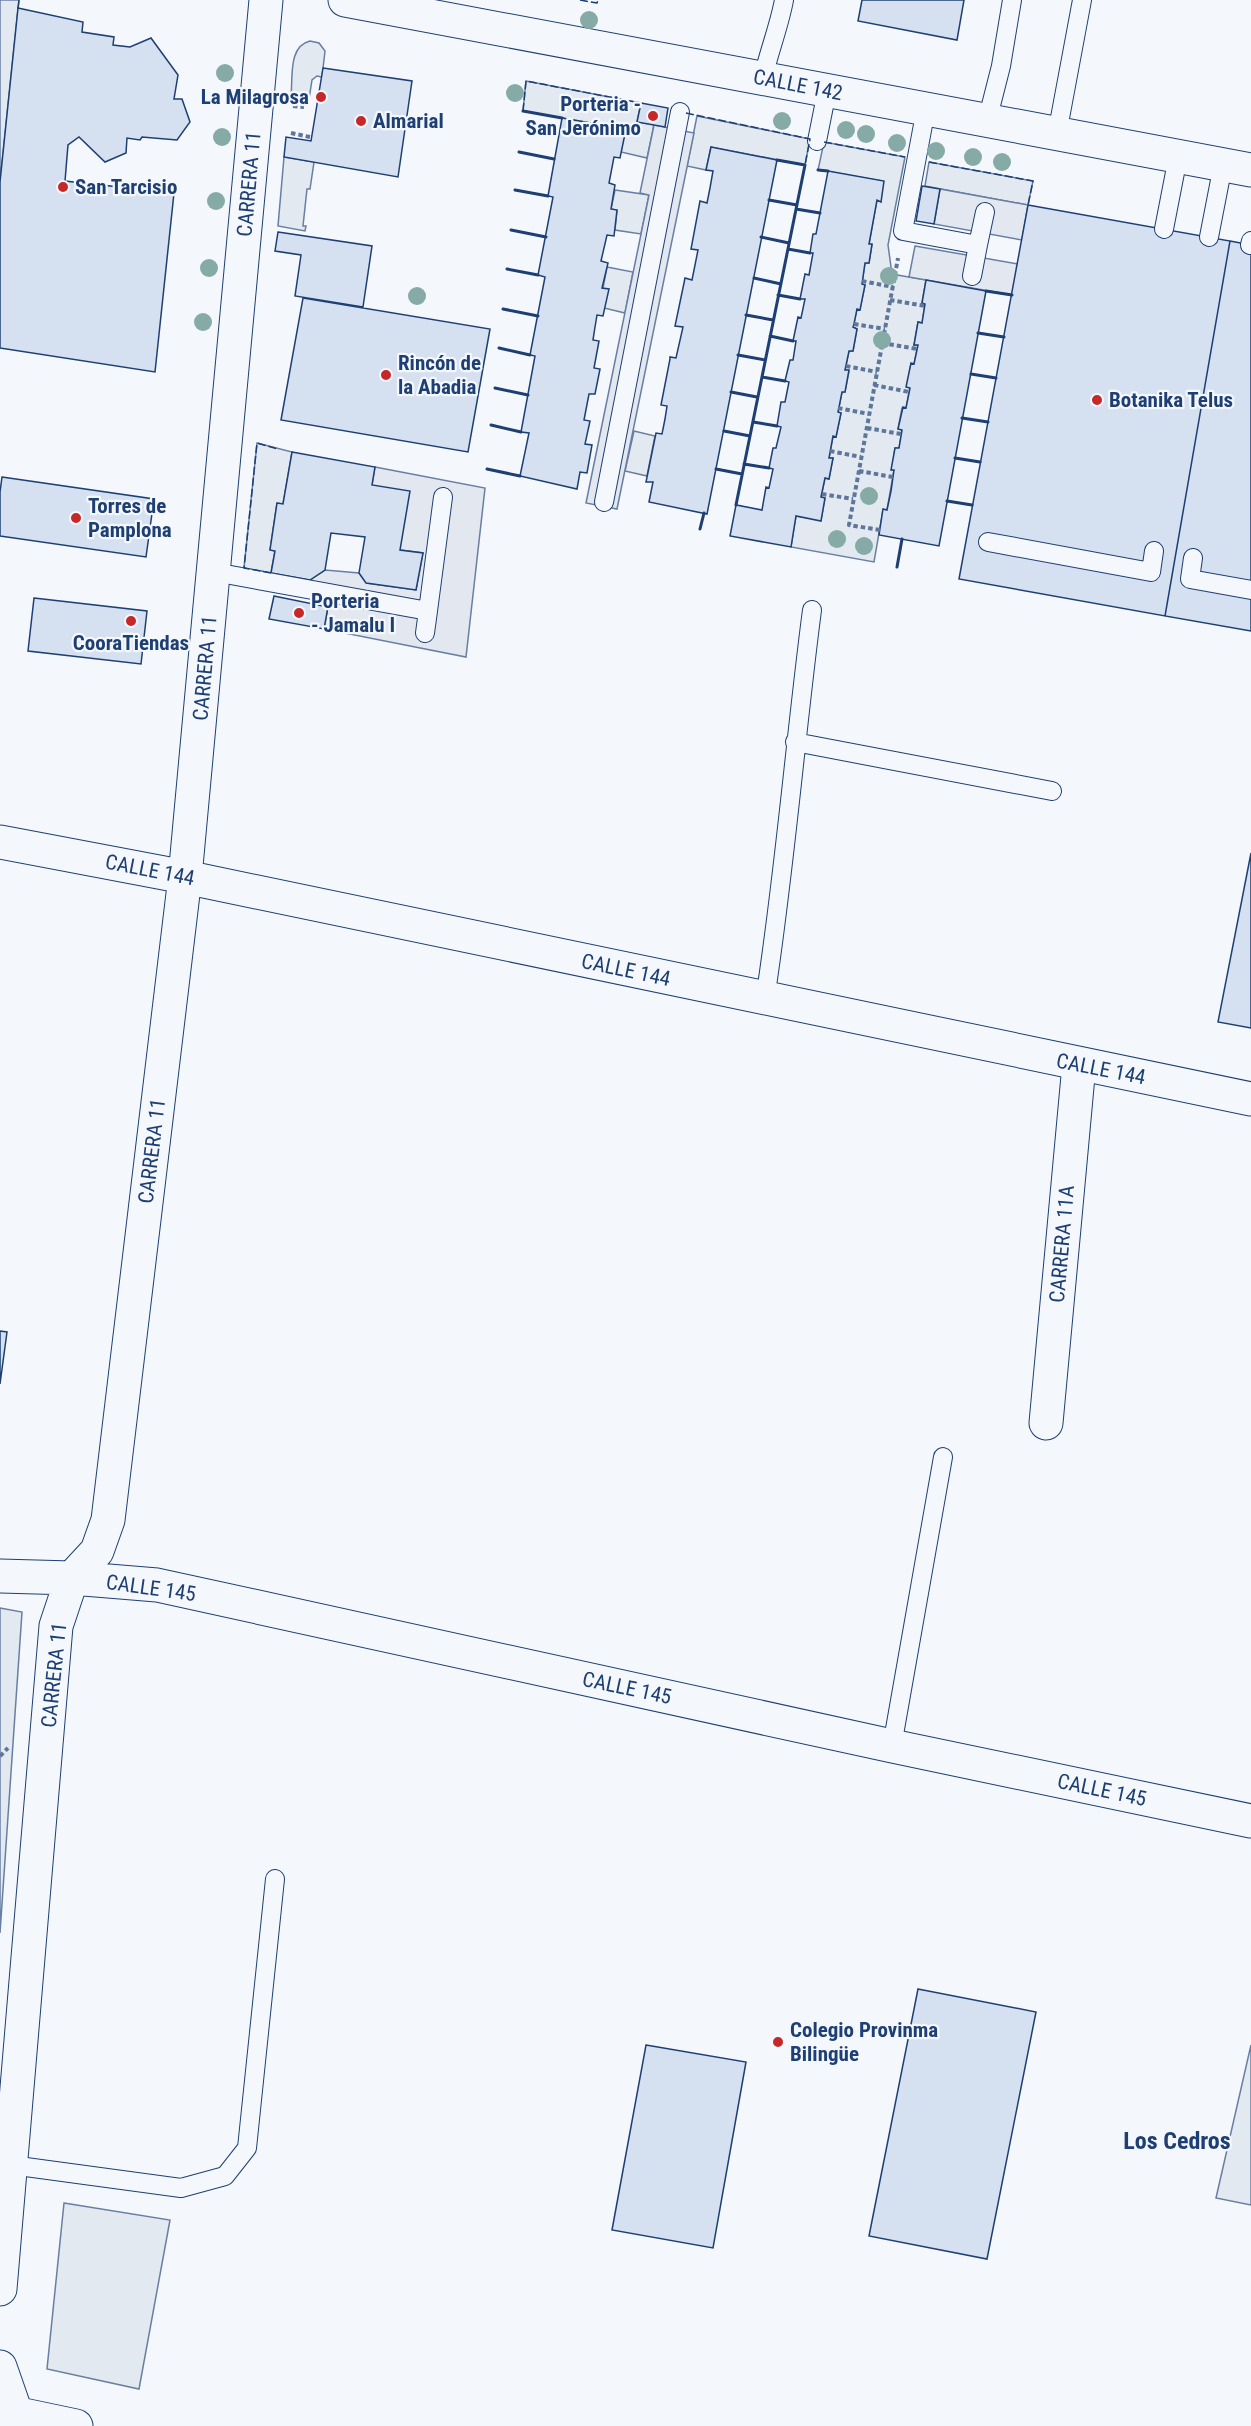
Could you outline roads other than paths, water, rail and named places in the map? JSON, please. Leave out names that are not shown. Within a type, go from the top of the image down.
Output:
[{"type":"street","name":"CARRERA 11","points":[[0,2289],[56,1626],[72,1578],[97,1551],[108,1520],[185,877],[266,0]]},
{"type":"street","name":"CALLE 142","points":[[345,0],[1237,168]]},
{"type":"street","name":"CALLE 144","points":[[0,842],[185,877],[1251,1099]]},
{"type":"street","name":"CARRERA 11A","points":[[1046,1423],[1079,1065]]},
{"type":"street","name":"CALLE 145","points":[[0,1576],[72,1578],[157,1585],[892,1746],[1251,1821]]},
{"type":"street","points":[[0,2367],[11,2416],[76,2426]]},
{"type":"lane","points":[[764,78],[768,52],[780,26],[784,0]]},
{"type":"lane","points":[[987,121],[1001,66],[1012,0]]},
{"type":"lane","points":[[1057,134],[1082,0]]},
{"type":"lane","points":[[817,141],[827,91]]},
{"type":"lane","points":[[926,109],[903,231],[978,245]]},
{"type":"lane","points":[[604,502],[680,112]]},
{"type":"lane","points":[[1164,229],[1178,157]]},
{"type":"lane","points":[[1209,237],[1237,168]]},
{"type":"lane","points":[[972,276],[985,212]]},
{"type":"lane","points":[[425,633],[443,497]]},
{"type":"lane","points":[[988,542],[1150,572],[1154,550]]},
{"type":"lane","points":[[1193,558],[1190,579],[1251,590]]},
{"type":"lane","points":[[214,572],[428,611]]},
{"type":"lane","points":[[765,999],[776,932],[795,742],[812,610]]},
{"type":"lane","points":[[795,742],[1052,791]]},
{"type":"lane","points":[[892,1746],[943,1457]]},
{"type":"lane","points":[[11,2165],[181,2188],[225,2176],[247,2148],[275,1879]]},
{"type":"place","name":"La Milagrosa","points":[[321,97]]},
{"type":"place","name":"Porteria - San Jerónimo","points":[[653,116]]},
{"type":"place","name":"Almarial","points":[[361,121]]},
{"type":"place","name":"San Tarcisio","points":[[63,187]]},
{"type":"place","name":"Rincón de la Abadia","points":[[386,375]]},
{"type":"place","name":"Botanika Telus","points":[[1097,400]]},
{"type":"place","name":"Torres de Pamplona","points":[[76,518]]},
{"type":"place","name":"Porteria - Jamalu I","points":[[299,613]]},
{"type":"place","name":"CooraTiendas","points":[[131,621]]},
{"type":"place","name":"Colegio Provinma Bilingüe","points":[[778,2042]]},
{"type":"district","name":"Los Cedros","points":[[1177,2141]]}]
